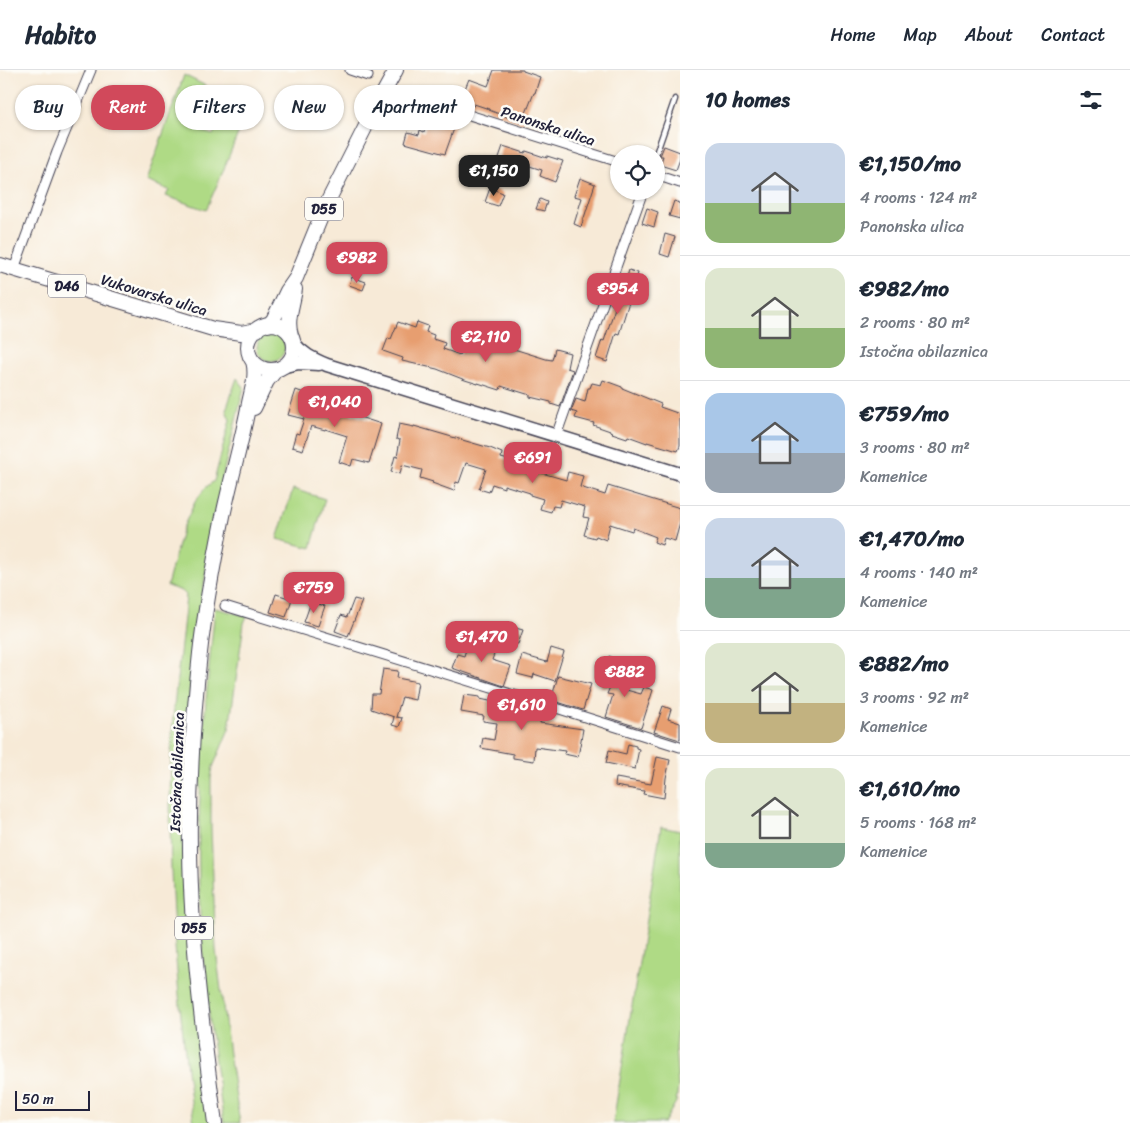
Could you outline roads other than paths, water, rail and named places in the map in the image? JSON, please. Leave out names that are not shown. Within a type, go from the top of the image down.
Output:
[{"type":"main road","name":"D55","points":[[251,356],[250,340],[273,320],[277,314],[287,291],[296,278],[329,199],[396,70]]},
{"type":"main road","name":"Vukovarska ulica","points":[[0,265],[212,329],[241,333],[262,328]]},
{"type":"main road","name":"D55","points":[[280,368],[293,355],[294,348],[288,321],[296,278]]},
{"type":"main road","points":[[262,328],[274,325],[281,327],[286,330],[303,354],[327,365],[680,474]]},
{"type":"main road","name":"Vukovarska ulica","points":[[212,329],[238,342],[251,356]]},
{"type":"main road","points":[[251,356],[258,366],[270,370],[299,363],[327,365]]},
{"type":"main road","name":"Istočna obilaznica","points":[[215,1123],[199,989],[192,905],[190,849],[193,732],[200,651],[207,603],[223,515],[255,378],[255,368],[251,356]]},
{"type":"main road","name":"Istočna obilaznica","points":[[245,426],[267,381],[280,368]]},
{"type":"street","points":[[14,269],[57,152],[91,70]]},
{"type":"street","points":[[350,70],[368,76]]},
{"type":"street","name":"Panonska ulica","points":[[475,117],[610,159]]},
{"type":"street","points":[[665,178],[680,183]]},
{"type":"street","points":[[556,436],[640,200]]},
{"type":"street","points":[[225,606],[680,747]]},
{"type":"lane","points":[[659,145],[675,99]]}]
